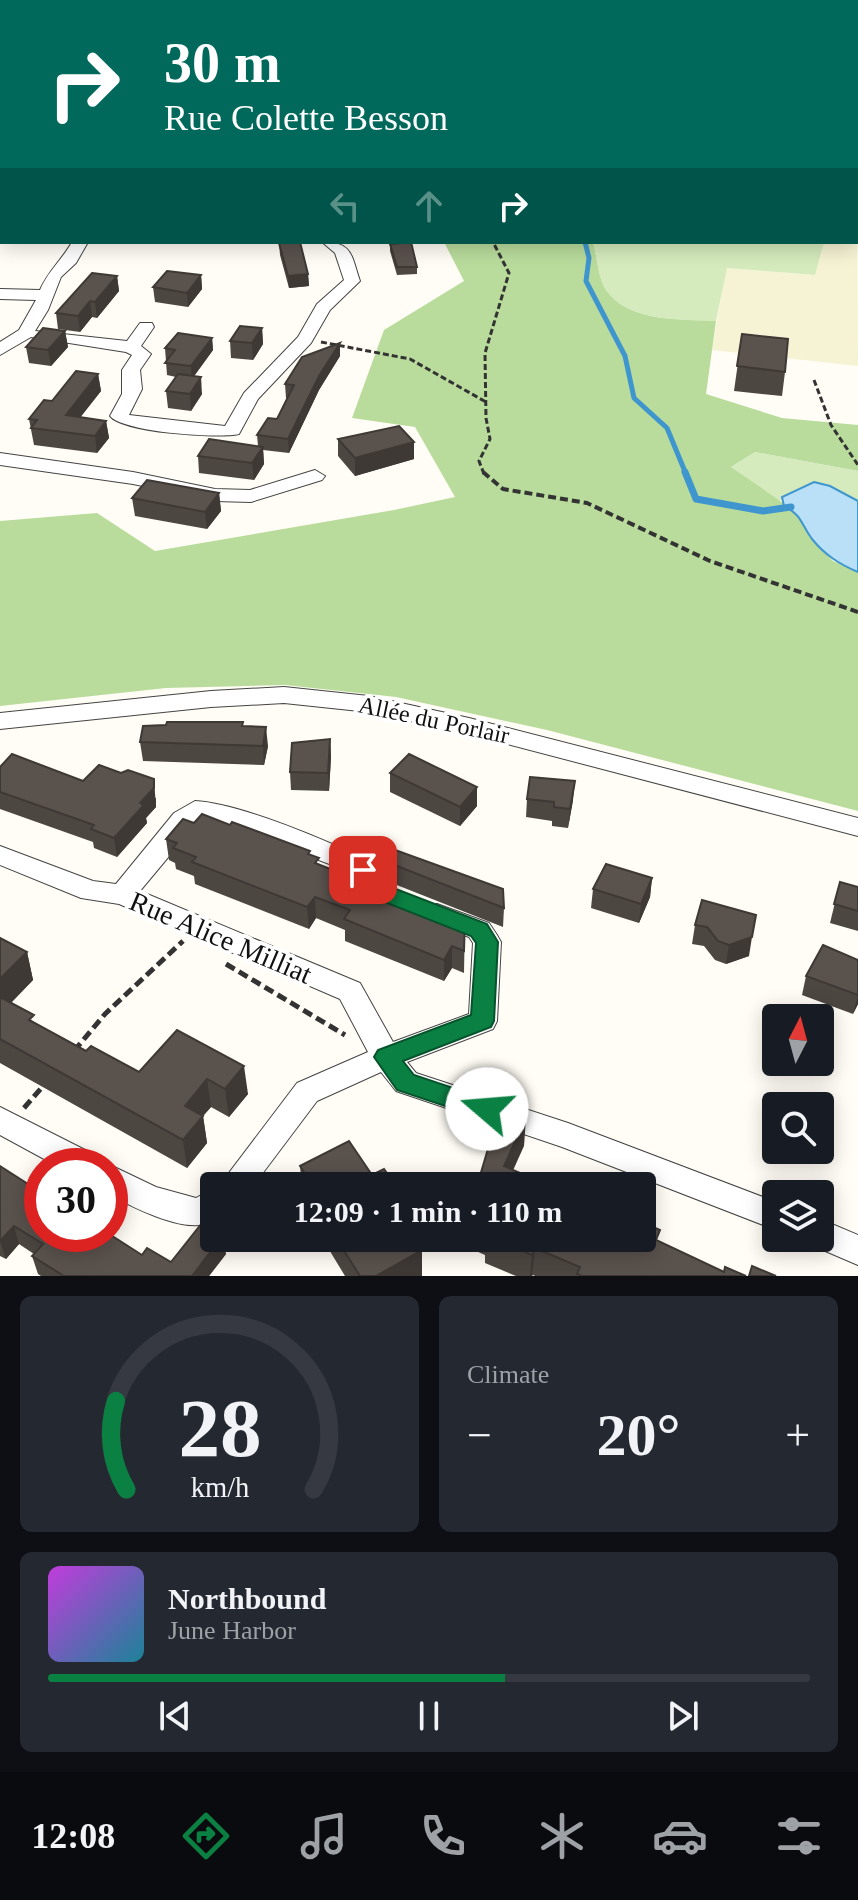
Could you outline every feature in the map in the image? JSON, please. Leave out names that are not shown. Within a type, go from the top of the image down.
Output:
[{"type":"street","points":[[0,350],[25,333],[40,310],[54,275],[70,260],[79,244]]},
{"type":"street","points":[[25,333],[131,347],[142,354],[131,370],[136,385],[119,416],[124,420],[221,432],[232,430],[250,397],[305,339],[323,307],[352,281],[342,251],[333,244]]},
{"type":"street","points":[[0,294],[44,295]]},
{"type":"street","points":[[131,347],[146,327]]},
{"type":"street","points":[[0,459],[133,478],[215,495],[251,496],[315,476]]},
{"type":"street","name":"Allée du Porlair","points":[[0,721],[211,699],[284,695],[369,704],[469,726],[858,827]]},
{"type":"street","points":[[122,894],[183,819],[195,810],[215,811],[341,858],[363,870],[365,886],[479,930],[487,942],[483,1021],[386,1057],[307,1092],[246,1172]]},
{"type":"street","name":"Rue Alice Milliat","points":[[4,862],[90,891],[122,894],[193,939],[350,991],[386,1057]]},
{"type":"street","points":[[386,1057],[406,1082],[568,1136],[762,1211]]},
{"type":"street","points":[[5,1123],[52,1148]]},
{"type":"street","points":[[128,1188],[150,1200],[200,1213]]},
{"type":"street","points":[[834,1240],[858,1250]]},
{"type":"path","points":[[494,244],[509,273],[485,353],[490,439],[479,461],[483,473],[503,489],[587,503],[710,561],[858,612]]},
{"type":"path","points":[[305,339],[410,359],[486,402]]},
{"type":"path","points":[[814,380],[828,421],[843,449],[858,465]]},
{"type":"path","points":[[169,936],[193,939]]},
{"type":"path","points":[[67,1059],[105,1014],[193,939]]},
{"type":"path","points":[[225,964],[292,1007],[346,1035]]},
{"type":"path","points":[[5,1123],[48,1081]]},
{"type":"shaded area","points":[[823,244],[857,244],[858,366],[712,350],[726,268],[814,275]]},
{"type":"green space","points":[[445,244],[593,244],[603,285],[616,301],[642,314],[657,317],[716,321],[706,394],[782,418],[858,425],[858,471],[755,452],[731,467],[799,514],[811,538],[833,561],[858,572],[858,811],[547,730],[396,697],[285,685],[166,688],[0,706],[0,521],[97,513],[155,551],[455,497],[415,427],[352,418],[384,330],[464,281]]},
{"type":"green space","points":[[593,244],[823,244],[815,275],[727,268],[716,321],[642,314],[616,301],[606,290]]},
{"type":"green space","points":[[755,452],[858,471],[858,501],[830,486],[782,497],[777,501],[731,467]]},
{"type":"water","points":[[814,482],[830,486],[858,501],[858,572],[822,550],[798,517],[784,506],[782,497]]},
{"type":"building","points":[[279,244],[300,244],[308,274],[288,276]]},
{"type":"building","points":[[390,244],[411,244],[417,267],[397,267]]},
{"type":"building","points":[[167,271],[201,275],[187,293],[153,287]]},
{"type":"building","points":[[92,273],[117,276],[78,316],[56,313]]},
{"type":"building","points":[[240,326],[262,328],[252,343],[230,341]]},
{"type":"building","points":[[43,328],[65,331],[48,350],[26,347]]},
{"type":"building","points":[[178,333],[212,338],[191,366],[165,363],[175,350],[165,348]]},
{"type":"building","points":[[742,334],[788,339],[785,372],[737,366]]},
{"type":"building","points":[[340,343],[319,376],[288,439],[257,435],[268,418],[277,419],[294,385],[285,384],[302,357]]},
{"type":"building","points":[[76,371],[98,374],[66,415],[106,421],[95,436],[31,428],[37,420],[29,419],[44,400],[52,401]]},
{"type":"building","points":[[178,374],[201,377],[190,394],[166,391]]},
{"type":"building","points":[[399,426],[414,442],[355,458],[338,439]]},
{"type":"building","points":[[209,439],[263,447],[252,463],[198,456]]},
{"type":"building","points":[[147,480],[219,493],[205,512],[132,498]]},
{"type":"building","points":[[167,722],[243,722],[242,726],[266,727],[263,746],[140,742],[143,726],[166,725]]},
{"type":"building","points":[[330,739],[328,773],[290,772],[292,743]]},
{"type":"building","points":[[12,754],[83,781],[99,765],[121,773],[128,770],[154,779],[154,788],[140,803],[144,805],[114,838],[91,829],[94,825],[0,792],[0,767]]},
{"type":"building","points":[[409,754],[477,787],[460,807],[390,773]]},
{"type":"building","points":[[530,777],[575,781],[570,809],[554,807],[554,802],[527,799]]},
{"type":"building","points":[[202,814],[310,851],[308,854],[319,858],[315,863],[465,917],[464,951],[452,946],[444,960],[344,919],[350,910],[315,897],[307,907],[192,862],[196,857],[173,848],[177,843],[166,839],[183,819],[194,823]]},
{"type":"building","points":[[384,846],[503,889],[504,908],[379,859]]},
{"type":"building","points":[[606,864],[652,878],[641,904],[593,889]]},
{"type":"building","points":[[840,882],[858,887],[858,911],[834,904]]},
{"type":"building","points":[[702,900],[756,915],[752,937],[729,945],[718,941],[707,927],[695,925]]},
{"type":"building","points":[[0,938],[27,952],[0,979]]},
{"type":"building","points":[[823,945],[858,960],[858,995],[806,976]]},
{"type":"building","points":[[0,997],[34,1015],[29,1020],[86,1051],[91,1046],[139,1072],[177,1030],[244,1066],[225,1089],[207,1079],[185,1106],[203,1116],[183,1140],[0,1039]]},
{"type":"building","points":[[500,1108],[526,1118],[504,1166],[518,1172],[481,1172]]},
{"type":"building","points":[[349,1141],[370,1172],[304,1172],[300,1166]]},
{"type":"building","points":[[0,1166],[24,1181],[24,1232],[14,1226],[0,1241]]},
{"type":"building","points":[[200,1226],[200,1252],[210,1252],[192,1276],[64,1276],[32,1256],[36,1252],[128,1252],[128,1246],[142,1255],[147,1248],[171,1262]]},
{"type":"building","points":[[656,1240],[724,1272],[725,1267],[746,1276],[582,1276],[577,1274],[580,1267],[544,1252],[656,1252]]},
{"type":"building","points":[[345,1252],[418,1252],[376,1276],[360,1276]]},
{"type":"building","points":[[752,1266],[776,1276],[749,1276]]},
{"type":"waterway","points":[[586,244],[589,258],[586,281],[625,356],[634,398],[667,428],[686,474]]},
{"type":"waterway","points":[[685,472],[696,499],[763,511],[791,507]]},
{"type":"route","points":[[363,870],[365,886],[479,930],[487,942],[483,1021],[386,1057],[406,1082],[487,1109]]}]
